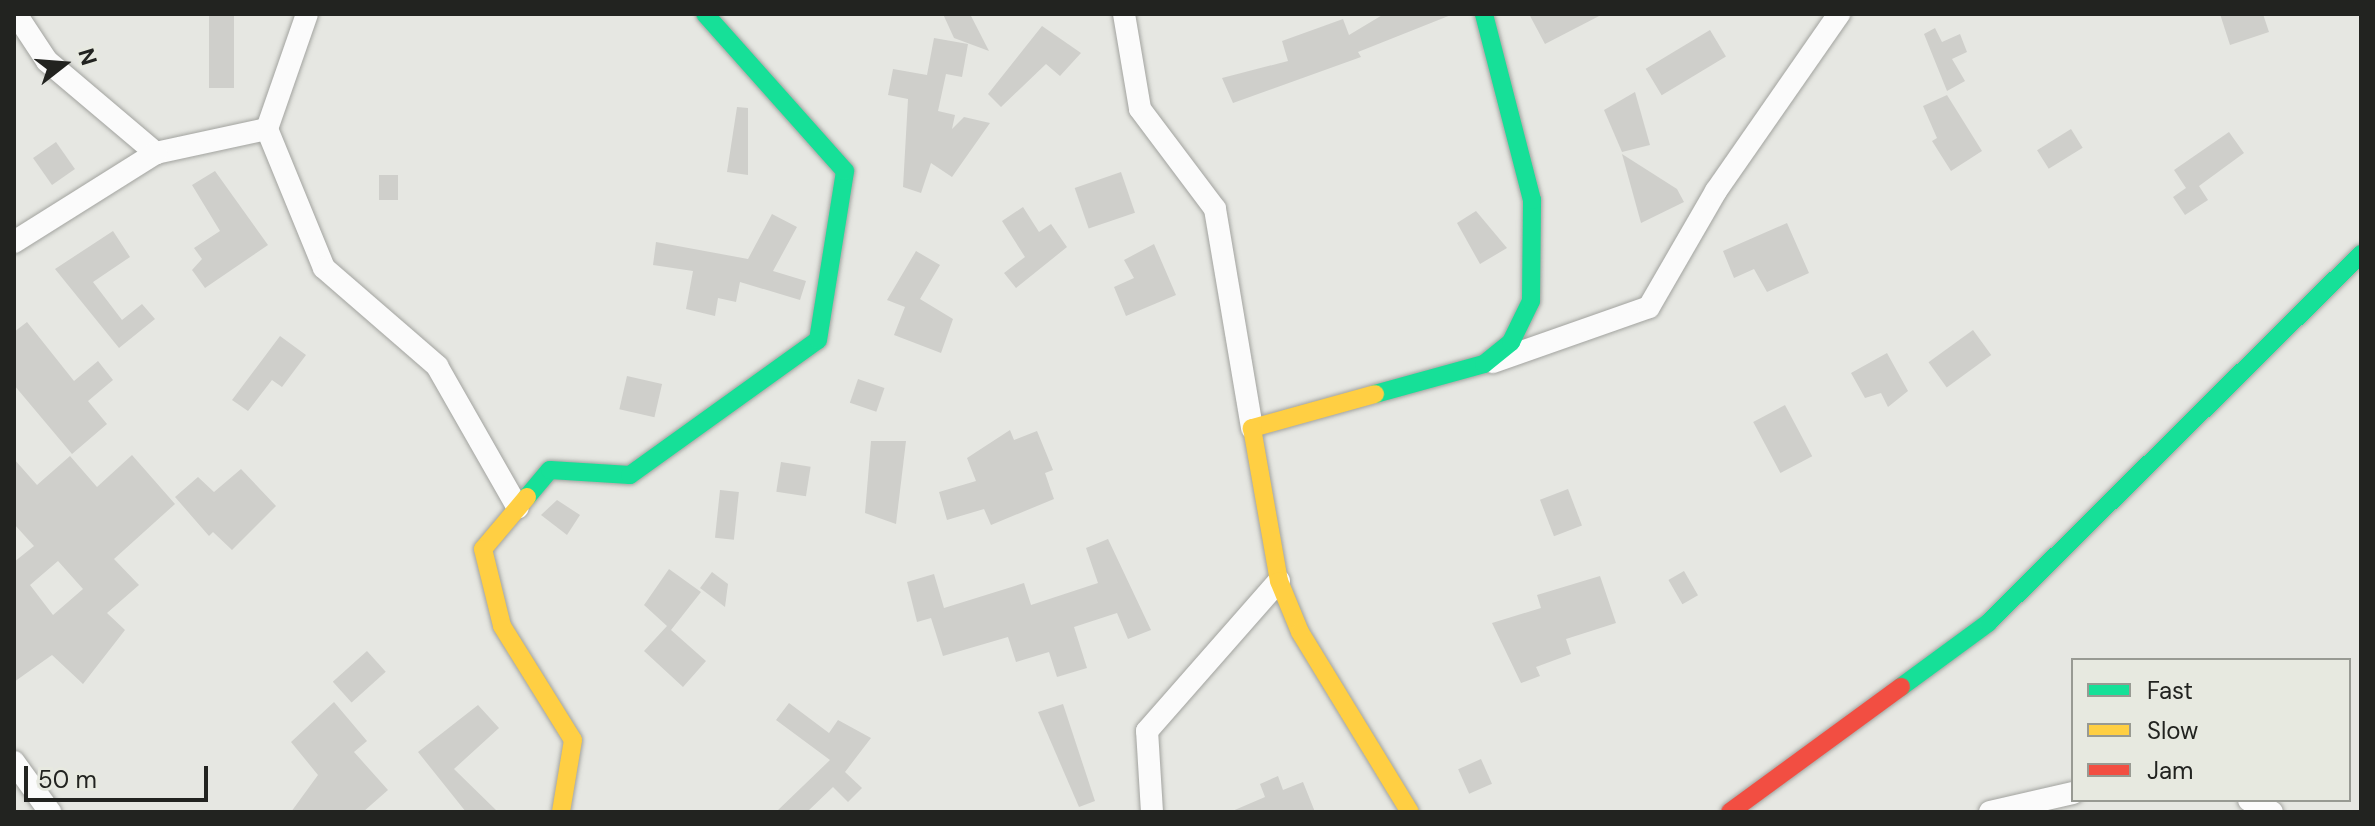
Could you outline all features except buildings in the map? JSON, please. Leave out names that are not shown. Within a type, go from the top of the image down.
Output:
[{"type":"street","points":[[16,14],[47,61],[156,153]]},
{"type":"street","points":[[307,14],[267,129],[324,268],[437,366],[518,508]]},
{"type":"street","points":[[561,812],[573,740],[502,626],[483,549],[550,470],[630,475],[818,340],[845,171],[705,14]]},
{"type":"street","points":[[1124,14],[1140,109],[1215,209],[1279,581],[1324,675],[1410,812]]},
{"type":"street","points":[[1484,14],[1532,200],[1533,273],[1531,301],[1511,342],[1484,364]]},
{"type":"street","points":[[1252,428],[1484,364],[1649,307],[1716,191],[1839,14]]},
{"type":"street","points":[[14,242],[156,153],[267,129]]},
{"type":"street","points":[[1730,812],[1988,623],[2361,254]]},
{"type":"street","points":[[1152,812],[1147,731],[1279,581]]},
{"type":"street","points":[[14,762],[43,811]]},
{"type":"street","points":[[1990,812],[2071,793]]},
{"type":"street","points":[[2253,802],[2272,812]]},
{"type":"traffic: fast","points":[[527,497],[550,470],[630,475],[818,340],[845,171],[705,14]]},
{"type":"traffic: fast","points":[[1375,394],[1484,364],[1511,342],[1531,301],[1532,200],[1484,14]]},
{"type":"traffic: fast","points":[[1901,687],[1988,623],[2361,254]]},
{"type":"traffic: slow","points":[[1375,394],[1252,428],[1279,581],[1300,632],[1410,812]]},
{"type":"traffic: slow","points":[[527,497],[483,549],[502,626],[573,740],[561,812]]},
{"type":"traffic: jam","points":[[1730,812],[1901,687]]}]
